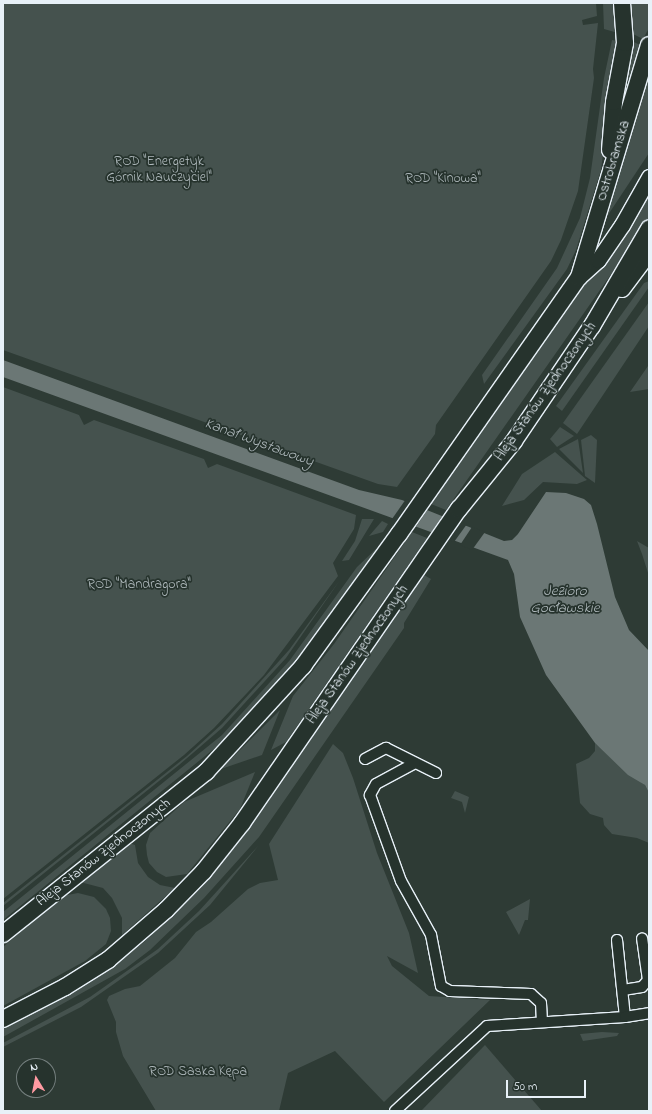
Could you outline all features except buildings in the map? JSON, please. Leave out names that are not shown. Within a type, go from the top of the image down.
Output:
[{"type":"main road","points":[[607,183],[614,102],[622,59],[625,30],[622,3]]},
{"type":"main road","name":"Ostrobramska","points":[[579,277],[649,45]]},
{"type":"main road","name":"Aleja Stanów Zjednoczonych","points":[[3,934],[206,772],[303,666],[399,534],[579,277],[598,260],[622,225],[649,177]]},
{"type":"main road","name":"Aleja Stanów Zjednoczonych","points":[[3,1019],[65,987],[108,960],[166,910],[199,876],[242,823],[459,509],[514,441],[592,326],[649,229]]},
{"type":"main road","points":[[592,326],[649,254]]},
{"type":"street","points":[[365,760],[386,748],[436,773]]},
{"type":"street","points":[[415,763],[376,784],[370,795],[401,881],[431,935],[441,986],[450,991],[531,994],[541,1003],[542,1022]]},
{"type":"street","points":[[623,990],[642,988],[648,980],[642,938]]},
{"type":"street","points":[[617,940],[626,1017]]},
{"type":"street","points":[[395,1111],[487,1026],[626,1017],[649,1013]]},
{"type":"green space","points":[[3,3],[596,3],[597,16],[582,20],[583,25],[598,23],[593,69],[594,78],[578,191],[561,240],[551,261],[436,425],[435,434],[397,487],[378,484],[3,350]]},
{"type":"green space","points":[[603,3],[615,3],[618,33],[604,29]]},
{"type":"green space","points":[[628,3],[649,3],[649,28],[643,39],[633,34]]},
{"type":"green space","points":[[612,40],[617,41],[601,170],[576,250],[567,269],[484,384],[482,375],[557,268],[580,218],[590,178],[604,78]]},
{"type":"green space","points":[[632,41],[640,45],[621,103]]},
{"type":"green space","points":[[649,68],[649,153],[602,224]]},
{"type":"green space","points":[[649,188],[649,216],[628,250],[446,510],[431,504],[616,240]]},
{"type":"green space","points":[[649,281],[649,287],[562,411],[556,406],[644,283]]},
{"type":"green space","points":[[649,302],[649,326],[577,434],[563,423]]},
{"type":"green space","points":[[649,364],[649,389],[630,392],[648,366]]},
{"type":"green space","name":"ROD \"Mandragora\"","points":[[3,387],[79,415],[84,425],[94,420],[204,459],[208,468],[217,464],[356,515],[354,529],[333,563],[338,576],[264,675],[214,728],[184,755],[3,899]]},
{"type":"green space","points":[[560,427],[574,436],[557,447],[550,439]]},
{"type":"green space","points":[[591,435],[597,440],[595,483],[585,476],[581,440]]},
{"type":"green space","points":[[578,439],[583,473],[559,449]]},
{"type":"green space","points":[[555,452],[587,480],[577,484],[543,482],[524,500],[502,506],[522,474]]},
{"type":"green space","points":[[362,519],[374,519],[349,560],[342,561],[355,541]]},
{"type":"green space","points":[[382,521],[388,524],[383,532],[369,536]]},
{"type":"green space","points":[[412,532],[427,538],[286,742],[271,750],[293,696],[334,644]]},
{"type":"green space","points":[[637,541],[649,548],[649,576],[642,554]]},
{"type":"green space","points":[[377,548],[300,657],[226,739],[3,920],[3,912],[222,735],[290,660],[357,567]]},
{"type":"green space","points":[[424,575],[431,579],[404,623],[404,628],[259,837],[204,898],[150,950],[125,969],[3,1037],[3,1027],[115,964],[144,942],[201,888],[273,793]]},
{"type":"green space","points":[[340,580],[286,658],[222,728],[179,765],[3,906],[3,903],[187,756],[222,724],[289,650]]},
{"type":"green space","points":[[280,710],[262,755],[221,769]]},
{"type":"green space","points":[[595,743],[645,785],[649,793],[649,843],[637,838],[612,834],[604,825],[603,818],[590,814],[580,803],[576,764],[589,758],[595,751]]},
{"type":"green space","name":"ROD Saska Kępa","points":[[333,744],[343,753],[353,778],[377,853],[409,933],[418,973],[387,956],[392,966],[429,996],[490,1000],[384,1102],[335,1051],[288,1073],[279,1111],[156,1111],[123,1056],[116,1032],[116,1022],[107,1000],[109,996],[125,989],[140,986],[175,958],[196,932],[211,922],[248,889],[260,883],[278,880],[269,844]]},
{"type":"green space","points":[[255,772],[240,809],[187,874],[166,877],[157,872],[149,863],[147,855],[146,845],[150,833],[184,802]]},
{"type":"green space","points":[[455,791],[469,797],[465,813],[462,802],[451,798]]},
{"type":"green space","points":[[129,843],[135,845],[138,863],[148,877],[160,885],[175,888],[122,935],[122,918],[112,898],[103,888],[80,882]]},
{"type":"green space","points":[[259,845],[210,905],[158,953],[81,1007],[3,1047],[3,1043],[90,997],[158,949],[199,911]]},
{"type":"green space","points":[[78,893],[94,897],[106,909],[110,918],[111,931],[106,944],[85,961],[3,1006],[3,947],[62,896]]},
{"type":"green space","points":[[530,899],[528,920],[525,920],[519,935],[506,912]]},
{"type":"green space","points":[[602,1032],[619,1033],[617,1036],[583,1041],[580,1034]]},
{"type":"green space","points":[[485,1045],[542,1111],[421,1111]]},
{"type":"water","name":"Jezioro Gocławskie","points":[[3,360],[359,490],[402,500],[504,541],[512,540],[518,534],[546,492],[566,493],[584,499],[591,505],[615,597],[629,630],[649,651],[649,793],[645,785],[628,775],[595,743],[546,675],[520,617],[514,574],[508,560],[3,377]]},
{"type":"pier","points":[[406,499],[428,509],[415,528],[392,519]]},
{"type":"pier","points":[[443,515],[467,524],[454,542],[431,533]]},
{"type":"pier","points":[[472,527],[485,532],[472,550],[460,545]]},
{"type":"park label","name":"ROD \"Energetyk Górnik Nauczyciel\"","points":[[159,170]]},
{"type":"park label","name":"ROD \"Kinowa\"","points":[[443,179]]},
{"type":"water label","name":"Kanał Wystawowy","points":[[259,443]]}]
